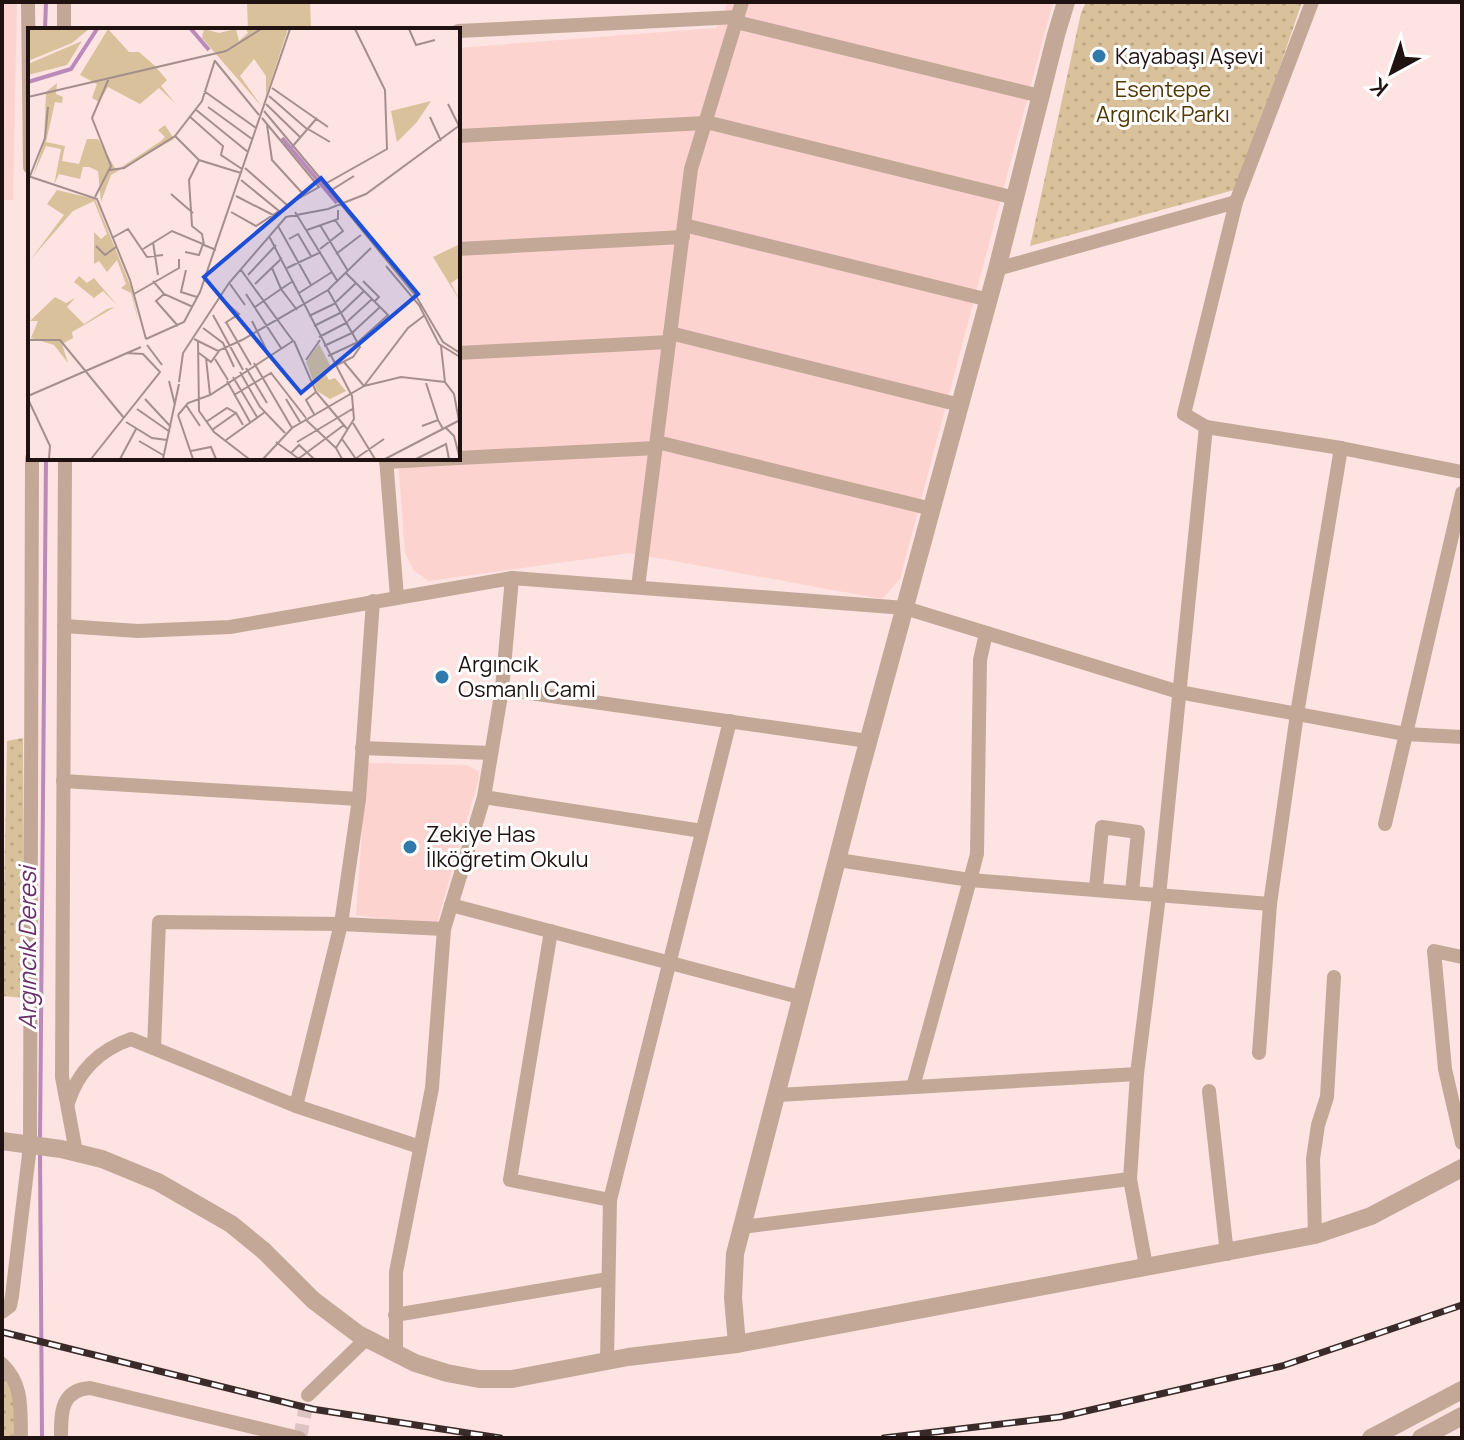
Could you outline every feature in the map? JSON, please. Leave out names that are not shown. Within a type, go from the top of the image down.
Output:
[{"type":"street","points":[[28,2],[28,28]]},
{"type":"street","points":[[64,2],[64,28]]},
{"type":"street","points":[[737,1344],[733,1276],[735,1254],[868,741],[989,300],[1066,2]]},
{"type":"street","points":[[1312,2],[1236,202],[1184,414],[1206,427],[1341,448],[1462,472]]},
{"type":"street","points":[[460,31],[739,14],[1040,96]]},
{"type":"street","points":[[638,587],[691,169],[739,14]]},
{"type":"street","points":[[460,136],[705,122],[1015,198]]},
{"type":"street","points":[[997,269],[1236,202]]},
{"type":"street","points":[[460,249],[683,231],[989,300]]},
{"type":"street","points":[[460,353],[670,338],[960,405]]},
{"type":"street","points":[[1146,1266],[1130,1179],[1137,1074],[1159,896],[1206,427]]},
{"type":"street","points":[[460,458],[656,445],[932,509]]},
{"type":"street","points":[[1259,1053],[1270,904],[1297,714],[1341,448]]},
{"type":"street","points":[[2,1312],[10,1306],[12,1296],[32,1146],[32,460]]},
{"type":"street","points":[[65,460],[62,1077],[68,1106],[69,1150]]},
{"type":"street","points":[[386,460],[397,597]]},
{"type":"street","points":[[1385,824],[1462,493]]},
{"type":"street","points":[[396,1354],[396,1272],[432,1088],[444,929],[484,797],[502,689],[512,578]]},
{"type":"street","points":[[64,626],[138,631],[199,630],[258,623],[512,578],[905,608],[1179,692],[1405,734],[1462,737]]},
{"type":"street","points":[[296,1106],[341,924],[359,799],[373,601]]},
{"type":"street","points":[[913,1087],[977,854],[980,660],[986,633]]},
{"type":"street","points":[[502,689],[868,741]]},
{"type":"street","points":[[607,1361],[610,1200],[730,721]]},
{"type":"street","points":[[362,748],[491,753]]},
{"type":"street","points":[[63,781],[359,799]]},
{"type":"street","points":[[484,797],[702,831]]},
{"type":"street","points":[[1096,888],[1102,827],[1138,832],[1132,892]]},
{"type":"street","points":[[838,860],[970,880],[1270,904]]},
{"type":"street","points":[[451,905],[803,998]]},
{"type":"street","points":[[154,1048],[159,922],[341,924],[444,929]]},
{"type":"street","points":[[551,931],[510,1180],[610,1200]]},
{"type":"street","points":[[1462,957],[1434,951],[1445,1069],[1462,1143]]},
{"type":"street","points":[[1315,1235],[1313,1159],[1318,1125],[1327,1097],[1334,977]]},
{"type":"street","points":[[68,1106],[83,1071],[102,1053],[131,1039],[296,1106],[420,1147]]},
{"type":"street","points":[[778,1095],[1137,1074]]},
{"type":"street","points":[[1209,1091],[1227,1254]]},
{"type":"street","points":[[2,1141],[69,1150],[140,1173],[213,1212],[264,1251],[313,1300],[366,1339],[447,1373],[496,1380],[737,1344],[1315,1235],[1371,1216],[1462,1168]]},
{"type":"street","points":[[742,1227],[1130,1179]]},
{"type":"street","points":[[395,1315],[608,1279]]},
{"type":"street","points":[[308,1395],[366,1339]]},
{"type":"street","points":[[2,1364],[13,1376],[20,1394],[21,1438]]},
{"type":"street","points":[[61,1438],[61,1407],[68,1397],[84,1388],[96,1388],[299,1438]]},
{"type":"street","points":[[1371,1438],[1462,1390]]},
{"type":"street","points":[[1421,1438],[1462,1416]]},
{"type":"street","points":[[232,1438],[233,1421]]},
{"type":"shaded area","points":[[2,2],[17,2],[13,200],[2,200]]},
{"type":"shaded area","points":[[728,2],[1053,2],[900,579],[882,599],[630,553],[429,581],[414,571],[405,553],[398,460],[460,460],[460,48],[716,28]]},
{"type":"shaded area","name":"Zekiye Has İlköğretim Okulu","points":[[367,763],[467,765],[478,771],[479,778],[436,926],[356,915]]},
{"type":"green space","points":[[247,2],[310,2],[311,28],[248,28]]},
{"type":"green space","name":"Esentepe Argıncık Parkı","points":[[1086,2],[1302,2],[1238,189],[1030,246],[1081,13]]},
{"type":"green space","points":[[23,738],[25,998],[2,996],[7,741]]},
{"type":"green space","points":[[2,1354],[13,1369],[19,1438],[2,1438]]},
{"type":"waterway","name":"Argıncık Deresi","points":[[45,28],[46,2]]},
{"type":"waterway","name":"Argıncık Deresi","points":[[40,1140],[46,460]]},
{"type":"waterway","name":"Argıncık Deresi","points":[[40,1152],[42,1438]]},
{"type":"tunnel","points":[[300,1438],[308,1395]]},
{"type":"railway","points":[[884,1438],[1060,1417],[1282,1366],[1462,1305]]},
{"type":"railway","points":[[2,1332],[312,1409],[500,1438]]},
{"type":"place","name":"Kayabaşı Aşevi","points":[[1099,56]]},
{"type":"place","name":"Argıncık Osmanlı Cami","points":[[442,677]]},
{"type":"place","name":"Zekiye Has İlköğretim Okulu","points":[[410,847]]}]
